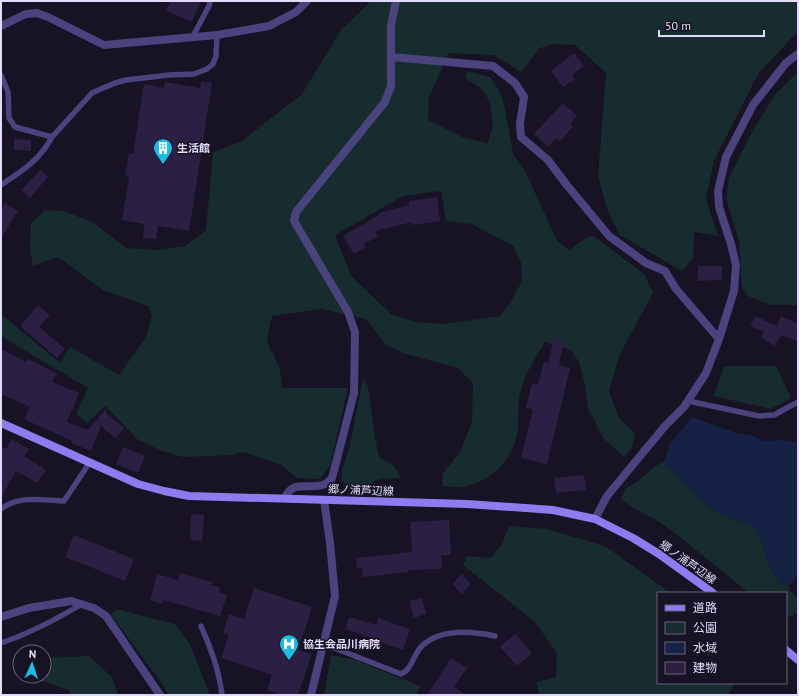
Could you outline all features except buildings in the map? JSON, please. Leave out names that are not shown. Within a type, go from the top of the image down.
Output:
[{"type":"main road","name":"郷ノ浦芦辺線","points":[[1,422],[138,484],[189,496],[467,504],[545,509],[577,514],[594,519],[633,538],[712,592]]},
{"type":"main road","points":[[787,651],[798,660]]},
{"type":"street","points":[[1,26],[26,14],[37,13],[48,17],[104,46],[217,35],[269,26],[296,12],[307,1]]},
{"type":"street","points":[[286,498],[288,492],[293,488],[324,485],[332,478],[354,393],[355,332],[348,312],[294,221],[296,212],[385,102],[391,86],[391,25],[396,1]]},
{"type":"street","points":[[594,519],[606,496],[688,401],[706,373],[720,338],[734,291],[736,265],[719,207],[718,191],[726,157],[753,106],[786,63],[798,54]]},
{"type":"street","points":[[391,57],[493,66],[515,82],[524,97],[520,124],[521,137],[548,160],[609,236],[646,263],[665,270],[676,289],[720,338]]},
{"type":"street","points":[[310,695],[335,596],[324,500]]},
{"type":"street","points":[[1,617],[29,608],[71,601],[94,608],[106,616],[160,695]]},
{"type":"lane","points":[[192,38],[209,6],[210,1]]},
{"type":"lane","points":[[1,185],[29,167],[48,145],[52,137],[92,93],[126,80],[169,75],[194,74],[207,69],[214,64],[217,35]]},
{"type":"lane","points":[[1,74],[8,92],[9,118],[15,127],[52,137]]},
{"type":"lane","points":[[688,401],[759,416],[774,415],[798,402]]},
{"type":"lane","points":[[1,509],[8,503],[24,499],[64,501],[90,462]]},
{"type":"lane","points":[[1,643],[22,636],[48,624],[82,604]]},
{"type":"lane","points":[[201,626],[214,654],[220,678],[222,695]]},
{"type":"lane","points":[[324,644],[401,674],[406,672],[420,647],[434,638],[459,632],[479,633],[495,636]]},
{"type":"green space","points":[[371,1],[798,1],[798,31],[758,74],[714,161],[706,199],[718,236],[694,232],[693,259],[682,271],[620,235],[608,212],[598,177],[606,73],[575,45],[555,44],[540,48],[521,72],[494,55],[449,53],[429,97],[428,120],[464,138],[488,143],[493,124],[490,102],[481,88],[465,78],[467,71],[490,77],[499,90],[504,104],[513,154],[526,173],[557,241],[569,250],[587,237],[594,236],[645,275],[653,293],[620,354],[609,391],[619,418],[635,433],[632,448],[624,457],[603,438],[588,408],[585,385],[579,362],[571,350],[545,342],[528,371],[521,389],[517,435],[505,462],[491,475],[482,480],[463,487],[458,487],[442,486],[443,473],[460,452],[472,422],[473,383],[458,368],[403,353],[385,344],[366,319],[321,309],[272,316],[267,341],[280,369],[282,388],[348,388],[330,466],[320,479],[297,478],[282,465],[243,452],[231,455],[183,457],[162,451],[138,440],[105,406],[87,423],[76,414],[88,388],[4,338],[1,333],[1,314],[60,363],[70,347],[119,375],[146,337],[152,316],[148,306],[103,290],[58,257],[33,266],[30,250],[31,223],[45,210],[64,211],[94,223],[126,248],[159,250],[185,246],[206,230],[213,152],[242,141],[302,94],[341,30]],"holes":[[[441,191],[446,221],[472,224],[513,246],[521,262],[522,281],[514,296],[500,316],[444,324],[415,322],[391,314],[351,276],[335,235],[403,196]]]},
{"type":"green space","points":[[798,72],[798,305],[771,305],[748,296],[742,288],[739,242],[726,198],[729,178],[753,130],[776,93]]},
{"type":"green space","points":[[724,366],[776,366],[791,398],[771,409],[714,396]]},
{"type":"green space","points":[[363,379],[368,387],[379,457],[394,466],[401,478],[379,479],[368,485],[351,487],[341,481],[342,469],[349,449]]},
{"type":"green space","points":[[664,462],[713,509],[753,527],[762,542],[769,565],[781,584],[788,585],[790,591],[798,598],[798,613],[791,617],[787,616],[787,592],[748,592],[658,521],[633,508],[621,499],[625,489],[638,481],[655,466]]},
{"type":"green space","points":[[509,526],[547,529],[605,546],[670,592],[657,592],[657,684],[734,684],[728,695],[539,695],[536,682],[556,677],[557,653],[535,622],[463,565],[467,556],[491,558],[502,544]]},
{"type":"green space","points":[[116,609],[175,624],[190,644],[210,695],[169,695],[111,615]]},
{"type":"green space","points":[[331,655],[356,660],[420,686],[417,695],[324,695]]},
{"type":"green space","points":[[89,656],[112,677],[118,695],[71,695],[68,690],[51,684],[52,658]]},
{"type":"water","points":[[692,417],[736,433],[753,436],[765,441],[783,440],[798,443],[798,570],[794,582],[788,585],[781,584],[769,565],[762,542],[753,527],[713,509],[664,462],[670,444]]},
{"type":"place","name":"生活館","points":[[163,165]]},
{"type":"place","name":"協生会品川病院","points":[[289,661]]}]
